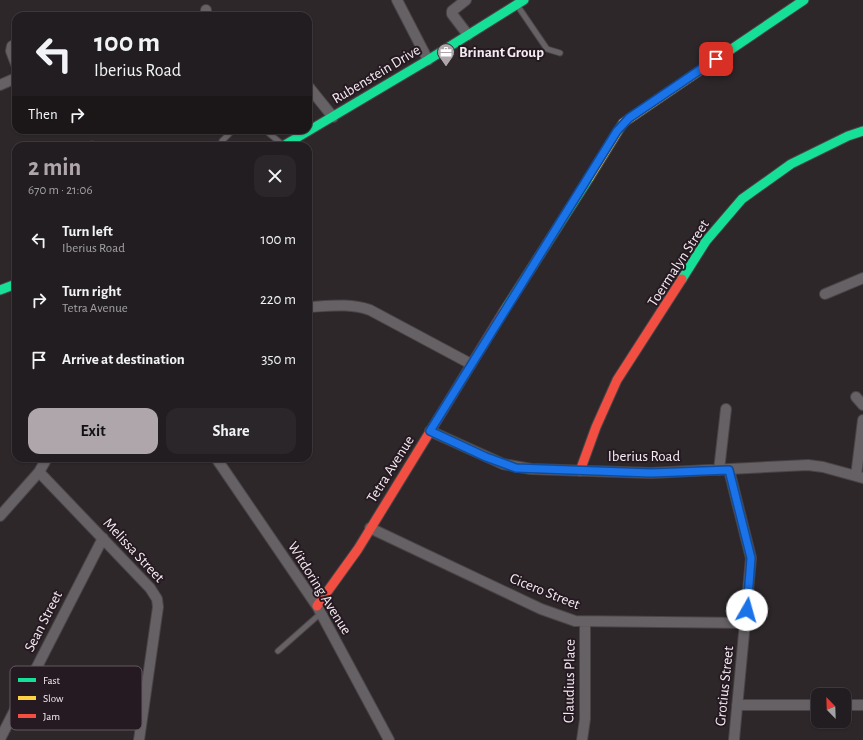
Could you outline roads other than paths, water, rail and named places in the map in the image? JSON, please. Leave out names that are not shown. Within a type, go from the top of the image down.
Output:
[{"type":"street","points":[[397,0],[428,60]]},
{"type":"street","points":[[466,0],[452,11],[452,14],[468,35]]},
{"type":"street","name":"Tetra Avenue","points":[[319,609],[623,123],[804,0]]},
{"type":"street","name":"Rubenstein Drive","points":[[312,129],[428,60],[521,2]]},
{"type":"street","points":[[0,85],[12,80]]},
{"type":"street","points":[[312,91],[333,116]]},
{"type":"street","name":"Toermalyn Street","points":[[580,470],[596,427],[618,380],[706,241],[727,215],[742,198],[791,164],[848,136],[863,131]]},
{"type":"street","name":"Rubenstein Drive","points":[[290,142],[303,134]]},
{"type":"street","points":[[825,294],[863,278]]},
{"type":"street","points":[[0,290],[12,284]]},
{"type":"street","points":[[312,308],[346,305],[370,310],[471,364]]},
{"type":"street","points":[[719,470],[726,409]]},
{"type":"street","points":[[860,477],[863,420]]},
{"type":"street","name":"Iberius Road","points":[[430,431],[486,457],[516,468],[651,473],[808,465],[860,477]]},
{"type":"street","points":[[0,516],[39,472],[45,462]]},
{"type":"street","name":"Witdoring Avenue","points":[[219,462],[319,609],[389,740]]},
{"type":"street","name":"Grotius Street","points":[[729,470],[751,558],[734,740]]},
{"type":"street","name":"Melissa Street","points":[[39,472],[146,583],[157,599],[158,607],[142,719]]},
{"type":"street","name":"Cicero Street","points":[[370,528],[555,615],[575,622],[746,623]]},
{"type":"street","name":"Sean Street","points":[[37,666],[103,538]]},
{"type":"street","name":"Claudius Place","points":[[582,740],[585,718],[585,623]]},
{"type":"street","points":[[737,705],[811,705]]},
{"type":"street","points":[[851,705],[863,705]]},
{"type":"street","name":"Sean Street","points":[[0,739],[10,719]]},
{"type":"street","name":"Melissa Street","points":[[139,740],[140,730]]},
{"type":"lane","points":[[521,2],[547,49],[560,53]]},
{"type":"lane","points":[[223,142],[229,134]]},
{"type":"lane","points":[[270,134],[278,142]]},
{"type":"lane","points":[[278,651],[319,609]]},
{"type":"place","name":"Brinant Group","points":[[446,67]]}]
